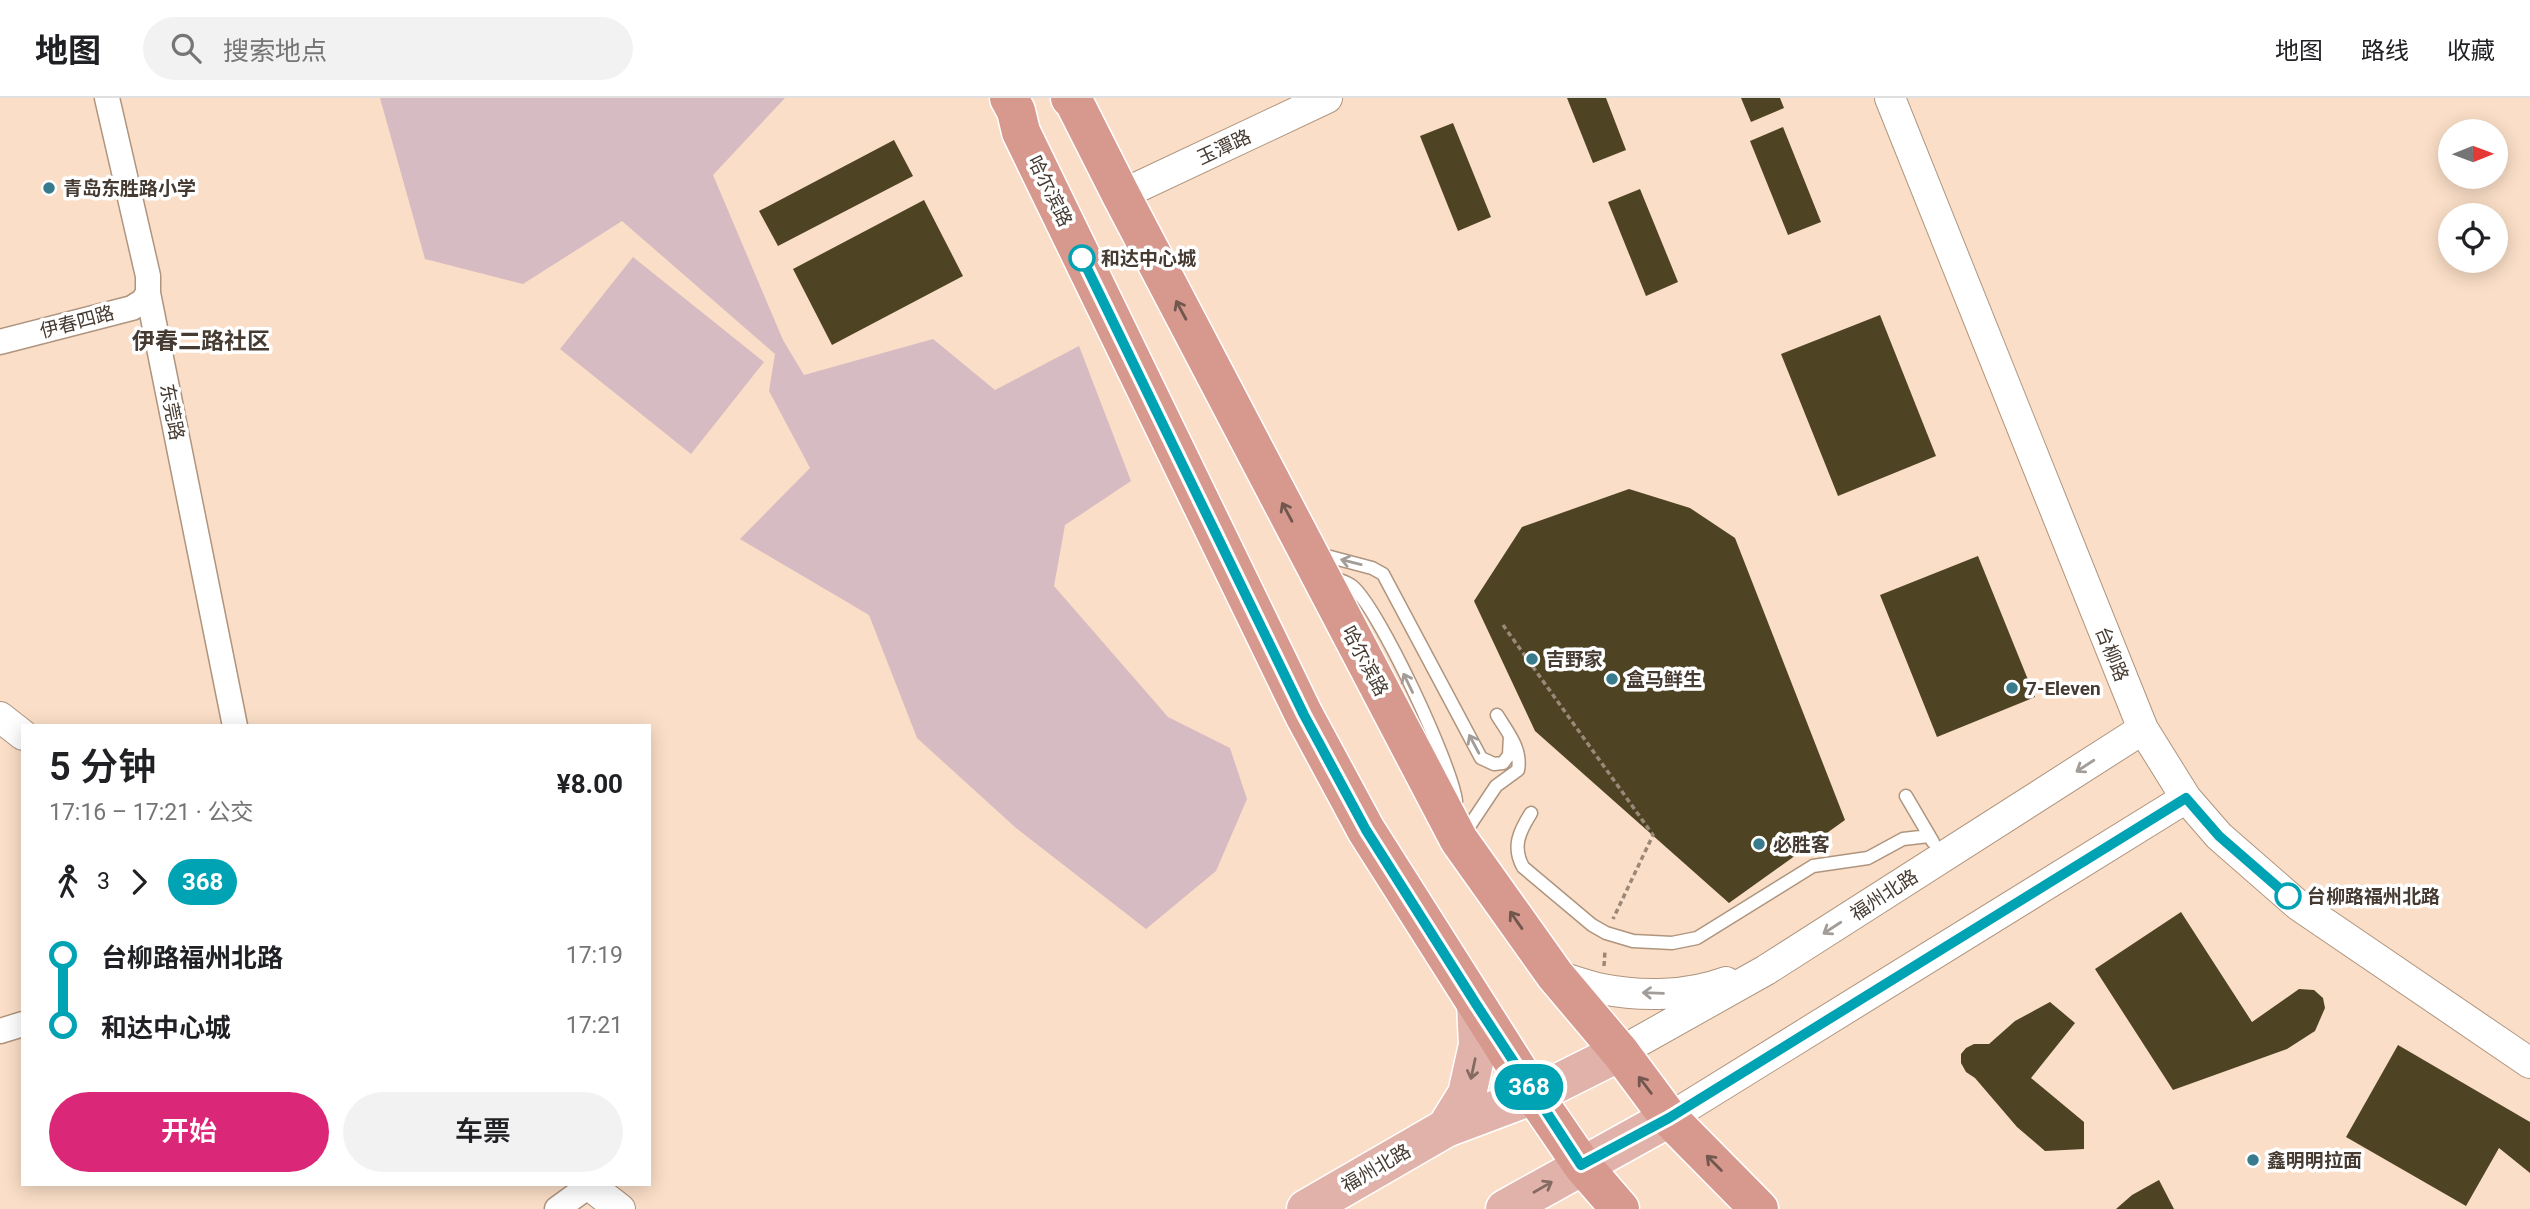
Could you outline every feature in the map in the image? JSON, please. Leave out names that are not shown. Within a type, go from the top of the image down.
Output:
[{"type":"highway","name":"哈尔滨路","points":[[1009,98],[1027,144],[1304,715],[1366,830],[1581,1165]]},
{"type":"highway","name":"哈尔滨路","points":[[1070,98],[1460,840],[1555,975],[1620,1052],[1669,1118]]},
{"type":"highway","points":[[1669,1118],[1759,1209]]},
{"type":"highway","points":[[1581,1165],[1620,1209]]},
{"type":"main road","points":[[1446,1128],[1467,1094],[1478,1045],[1476,1004]]},
{"type":"main road","name":"福州北路","points":[[1306,1209],[1446,1128],[1534,1095],[1620,1052]]},
{"type":"main road","points":[[1506,1209],[1669,1118]]},
{"type":"street","name":"东莞路","points":[[107,98],[148,276],[148,293],[235,724]]},
{"type":"street","name":"玉潭路","points":[[1121,195],[1327,98]]},
{"type":"street","name":"台柳路","points":[[1890,98],[2143,729],[2186,798],[2219,836],[2298,905],[2530,1063]]},
{"type":"street","name":"伊春四路","points":[[0,342],[132,308],[143,301],[148,293]]},
{"type":"street","points":[[0,717],[21,733]]},
{"type":"street","name":"福州北路","points":[[1620,1052],[1766,970],[1936,847],[2143,729]]},
{"type":"street","points":[[1669,1118],[2186,798]]},
{"type":"street","points":[[1555,975],[1602,989],[1660,994],[1704,990],[1766,970]]},
{"type":"street","points":[[0,1031],[21,1025]]},
{"type":"street","points":[[557,1209],[589,1186]]},
{"type":"street","points":[[591,1186],[620,1209]]},
{"type":"lane","points":[[1313,562],[1371,568],[1383,574],[1481,758],[1494,764],[1503,763],[1509,755],[1510,736]]},
{"type":"lane","points":[[1460,840],[1496,786],[1518,770],[1520,759],[1497,715]]},
{"type":"lane","points":[[1906,796],[1936,847]]},
{"type":"lane","points":[[1531,813],[1517,840],[1517,856],[1523,867],[1592,925],[1606,933],[1633,941],[1672,943],[1697,938],[1814,866],[1868,858],[1903,839],[1936,847]]},
{"type":"path","points":[[1503,625],[1653,835],[1606,933],[1602,989]]},
{"type":"shaded area","points":[[380,98],[785,98],[713,175],[783,340],[804,375],[933,339],[995,390],[1079,346],[1131,481],[1065,525],[1054,586],[1168,717],[1230,748],[1247,799],[1216,871],[1146,929],[1016,828],[917,738],[869,615],[740,539],[810,468],[769,391],[775,354],[622,221],[523,284],[425,259]]},
{"type":"shaded area","points":[[633,257],[764,362],[691,454],[560,349]]},
{"type":"building","points":[[1567,98],[1606,98],[1626,150],[1593,163]]},
{"type":"building","points":[[1741,98],[1780,98],[1784,108],[1751,122]]},
{"type":"building","points":[[1453,123],[1491,217],[1458,231],[1420,136]]},
{"type":"building","points":[[1783,127],[1821,222],[1788,235],[1750,141]]},
{"type":"building","points":[[894,140],[913,176],[778,246],[759,211]]},
{"type":"building","points":[[1640,189],[1678,282],[1646,296],[1608,202]]},
{"type":"building","points":[[924,200],[963,276],[832,345],[793,269]]},
{"type":"building","points":[[1880,315],[1936,456],[1838,496],[1781,354]]},
{"type":"building","points":[[1629,489],[1690,508],[1735,538],[1845,820],[1729,903],[1535,731],[1474,601],[1522,527]]},
{"type":"building","points":[[1978,556],[2035,697],[1937,737],[1880,595]]},
{"type":"building","points":[[2181,912],[2252,1022],[2299,989],[2314,990],[2323,998],[2325,1008],[2315,1031],[2287,1049],[2173,1090],[2095,969]]},
{"type":"building","points":[[2050,1002],[2075,1023],[2031,1078],[2084,1122],[2084,1149],[2045,1151],[2017,1127],[1975,1078],[1966,1072],[1961,1063],[1961,1054],[1966,1048],[1974,1044],[1989,1044],[2015,1021]]},
{"type":"building","points":[[2398,1045],[2530,1122],[2530,1173],[2499,1148],[2466,1206],[2346,1137]]},
{"type":"building","points":[[2159,1180],[2174,1209],[2116,1209],[2132,1195]]},
{"type":"bus line","name":"368","points":[[1082,258],[1304,715],[1366,830],[1581,1165],[1669,1118],[2186,798],[2219,836],[2288,896]]},
{"type":"place","name":"青岛东胜路小学","points":[[49,188]]},
{"type":"place","name":"和达中心城","points":[[1082,258]]},
{"type":"place","name":"吉野家","points":[[1532,659]]},
{"type":"place","name":"盒马鲜生","points":[[1612,679]]},
{"type":"place","name":"7-Eleven","points":[[2012,688]]},
{"type":"place","name":"必胜客","points":[[1759,844]]},
{"type":"place","name":"台柳路福州北路","points":[[2288,896]]},
{"type":"place","name":"鑫明明拉面","points":[[2253,1160]]},
{"type":"district","name":"伊春二路社区","points":[[201,341]]}]
